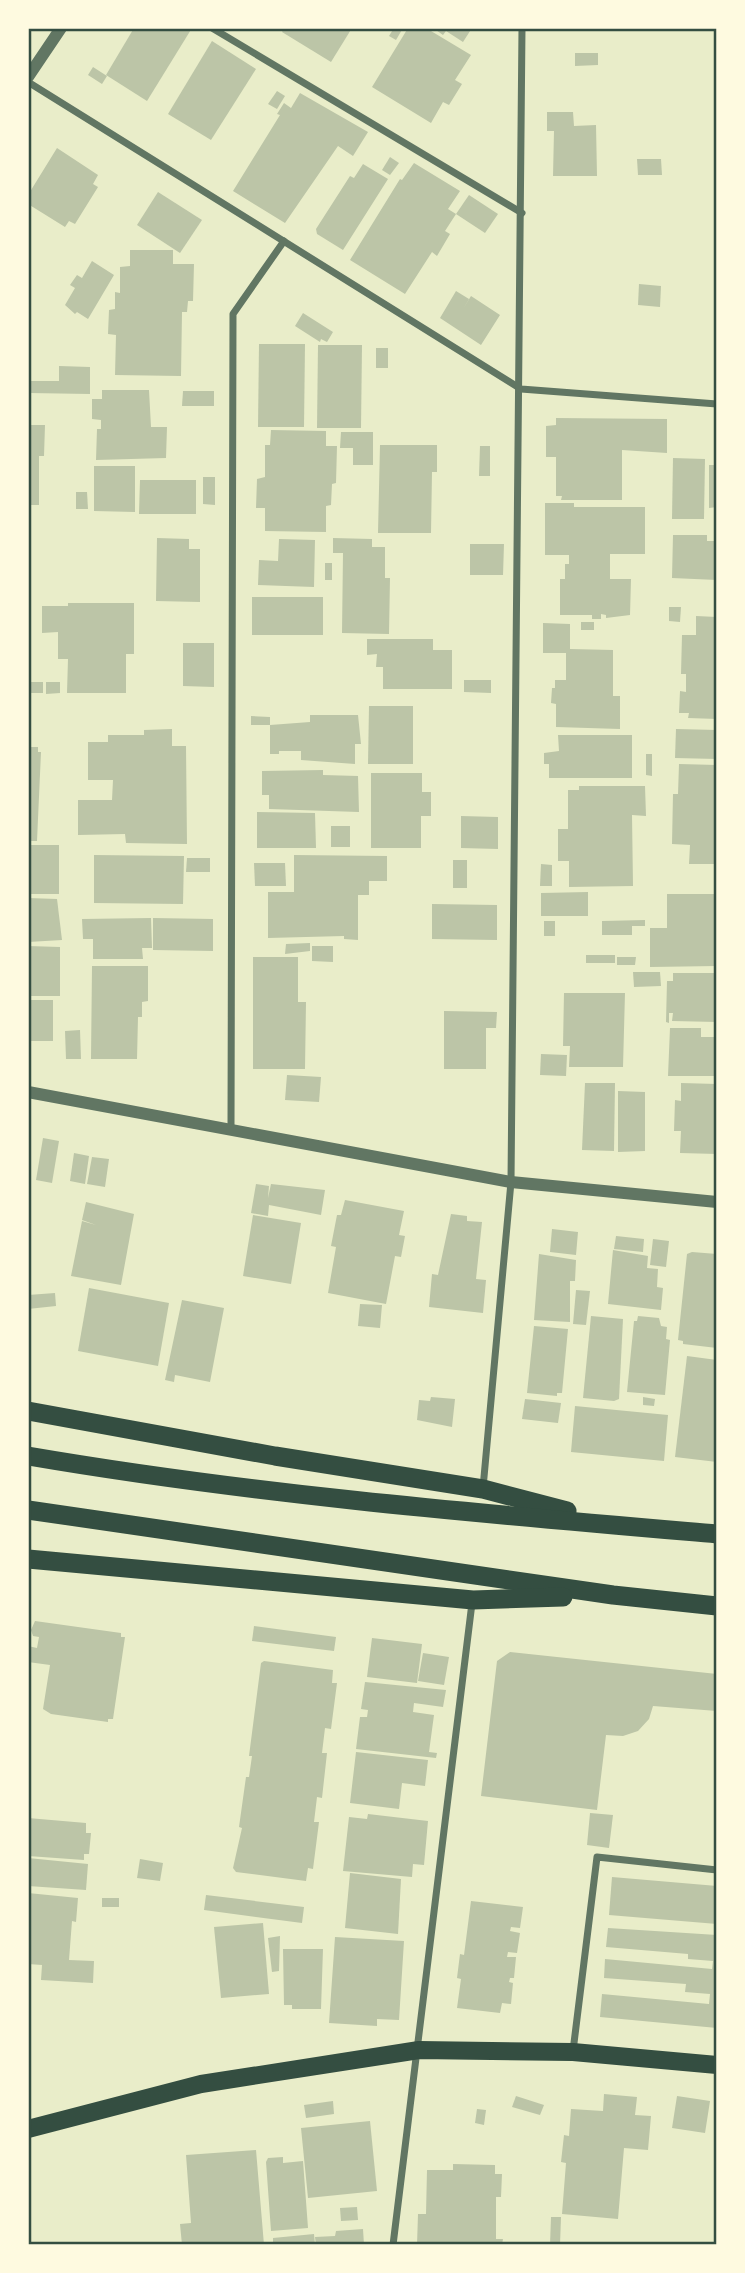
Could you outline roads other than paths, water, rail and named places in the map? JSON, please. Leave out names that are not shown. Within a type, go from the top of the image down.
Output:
[{"type":"highway","points":[[28,1411],[275,1456],[483,1489],[619,1525]]},
{"type":"highway","points":[[28,1455],[207,1484],[343,1500],[717,1534]]},
{"type":"highway","points":[[28,1510],[613,1595],[717,1606]]},
{"type":"highway","points":[[28,1559],[473,1600],[613,1595]]},
{"type":"main road","points":[[28,2129],[201,2084],[419,2050],[573,2052],[717,2065]]},
{"type":"street","points":[[61,28],[28,80],[521,389],[717,404]]},
{"type":"street","points":[[212,28],[522,213]]},
{"type":"street","points":[[483,1489],[511,1182],[521,389],[522,28]]},
{"type":"street","points":[[231,1128],[233,314],[285,242]]},
{"type":"street","points":[[28,1092],[511,1182],[717,1202]]},
{"type":"street","points":[[393,2245],[473,1600]]},
{"type":"street","points":[[573,2052],[597,1857],[717,1870]]}]
